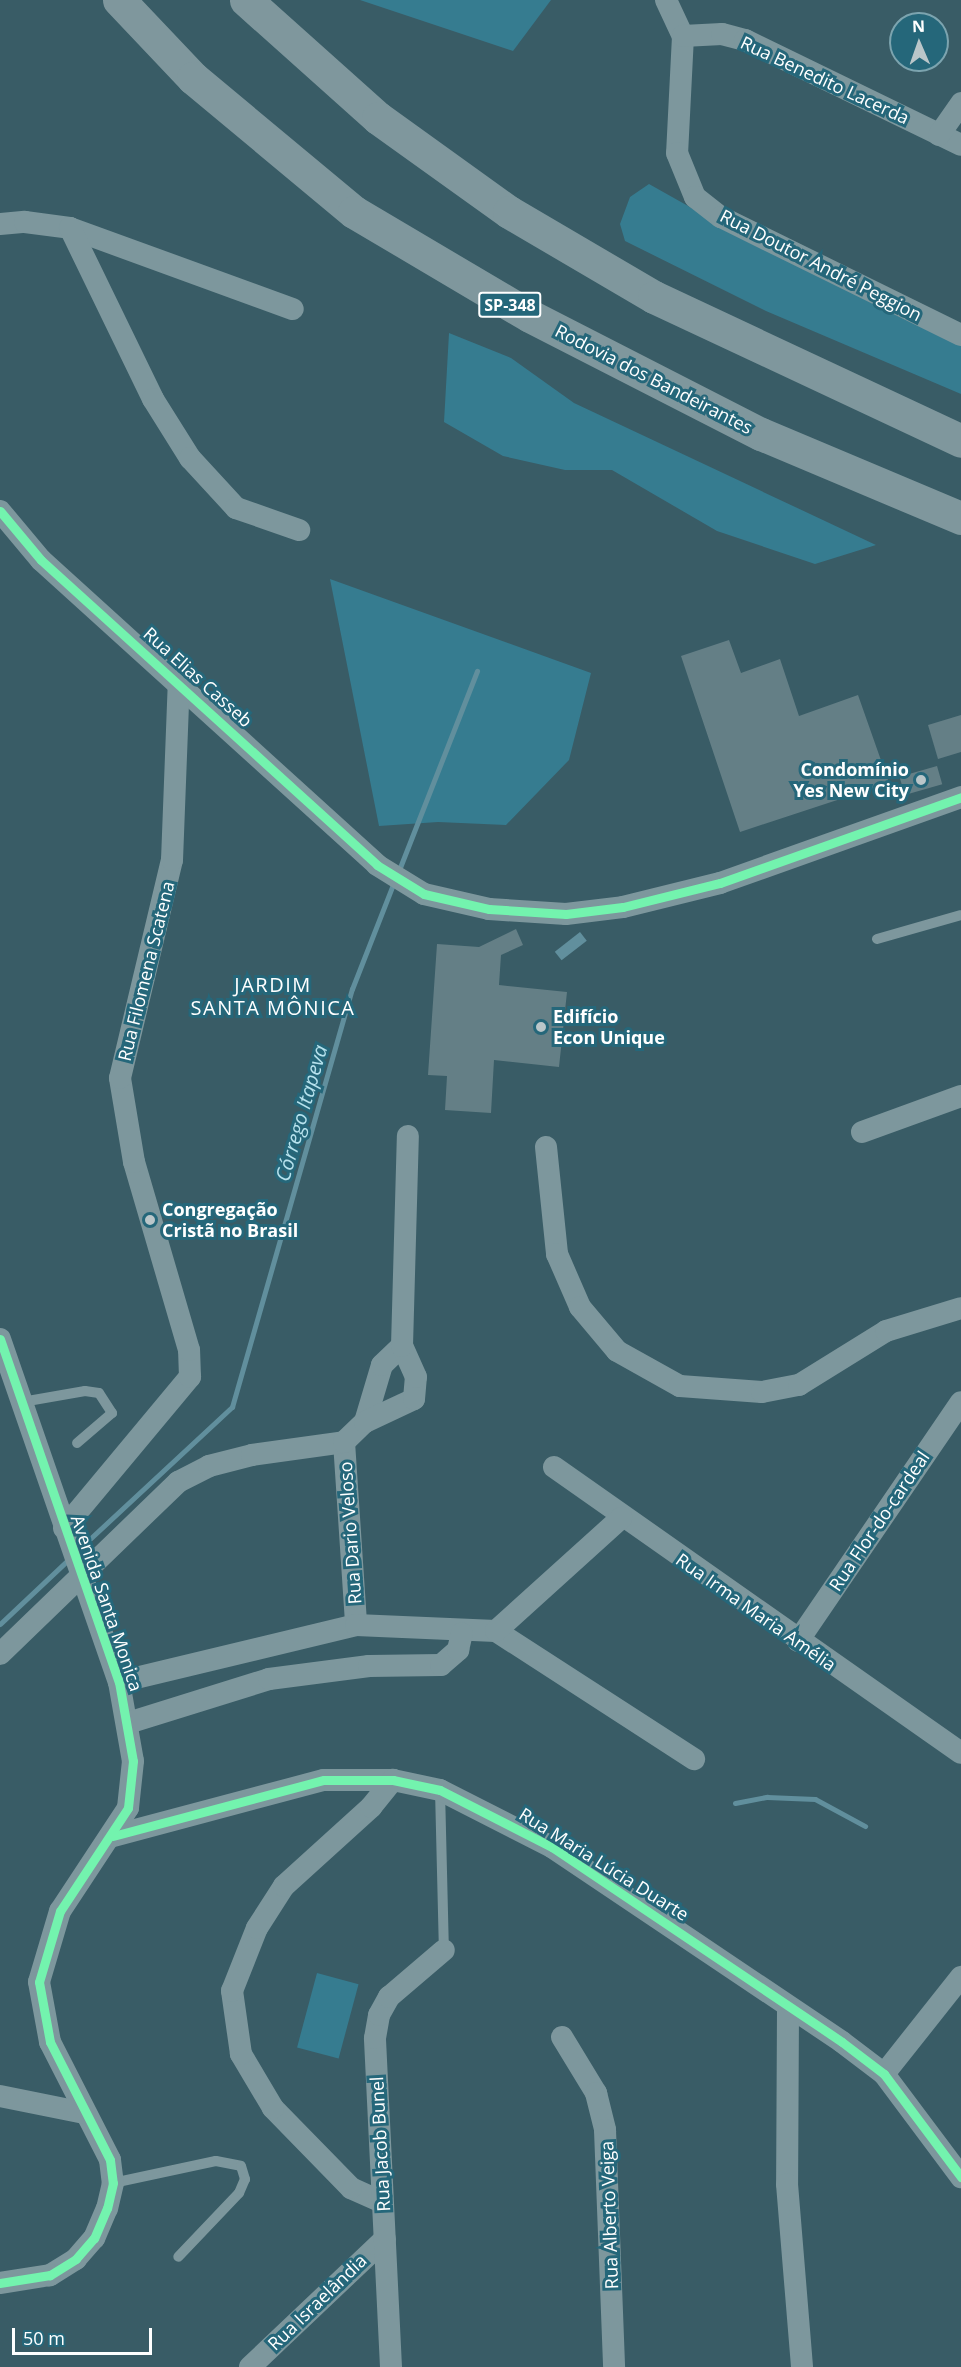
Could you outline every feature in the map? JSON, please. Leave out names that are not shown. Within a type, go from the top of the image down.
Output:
[{"type":"highway","name":"Rodovia dos Bandeirantes","points":[[119,0],[193,78],[354,212],[530,316],[761,434],[961,518]]},
{"type":"highway","points":[[246,0],[378,118],[509,212],[654,297],[961,441]]},
{"type":"street","points":[[666,0],[683,36]]},
{"type":"street","name":"Rua Benedito Lacerda","points":[[683,36],[722,34],[745,40],[961,145]]},
{"type":"street","name":"Rua Doutor André Peggion","points":[[683,36],[677,153],[695,197],[721,217],[961,335]]},
{"type":"street","points":[[939,135],[961,103]]},
{"type":"street","points":[[0,224],[25,222],[70,228],[293,309]]},
{"type":"street","points":[[70,228],[153,399],[190,458],[236,508],[299,530]]},
{"type":"street","name":"Rua Elias Casseb","points":[[0,512],[41,560],[179,681],[381,867],[424,894],[489,909],[566,914],[623,907],[720,883],[961,798]]},
{"type":"street","name":"Rua Filomena Scatena","points":[[66,1536],[190,1377],[189,1350],[134,1162],[120,1090],[134,1011],[164,905],[172,860],[179,681]]},
{"type":"street","points":[[862,1132],[961,1096]]},
{"type":"street","points":[[0,1654],[79,1573],[178,1482],[209,1466],[252,1455],[344,1442],[365,1422],[399,1409],[414,1399],[416,1387],[402,1346],[408,1136]]},
{"type":"street","points":[[546,1147],[557,1254],[580,1307],[617,1351],[680,1386],[762,1392],[799,1385],[886,1331],[961,1308]]},
{"type":"street","name":"Avenida Santa Monica","points":[[0,1339],[66,1536],[119,1682],[128,1723],[133,1788],[113,1836],[60,1911],[42,1959],[39,1982],[50,2042],[84,2113],[103,2140],[113,2183]]},
{"type":"street","points":[[365,1422],[382,1365],[402,1346]]},
{"type":"street","name":"Rua Flor-do-cardeal","points":[[798,1641],[961,1402]]},
{"type":"street","name":"Rua Dario Veloso","points":[[344,1442],[356,1625]]},
{"type":"street","name":"Rua Irma Maria Amélia","points":[[554,1467],[621,1518],[961,1753]]},
{"type":"street","points":[[496,1631],[621,1518]]},
{"type":"street","points":[[119,1682],[356,1625],[462,1633],[496,1631],[693,1759]]},
{"type":"street","points":[[128,1723],[269,1678],[369,1666],[441,1665],[458,1650],[462,1633]]},
{"type":"street","name":"Rua Maria Lúcia Duarte","points":[[113,1836],[287,1786],[324,1780],[393,1780],[440,1790],[552,1847],[708,1950],[788,2010],[884,2074],[961,2177]]},
{"type":"street","points":[[382,2202],[351,2188],[267,2100],[241,2054],[232,1991],[257,1928],[284,1886],[371,1807],[393,1780]]},
{"type":"street","name":"Rua Jacob Bunel","points":[[391,2367],[375,2038],[379,2014],[405,1981],[435,1963],[444,1950]]},
{"type":"street","points":[[884,2074],[961,1977]]},
{"type":"street","points":[[788,2010],[787,2184],[802,2367]]},
{"type":"street","name":"Rua Alberto Veiga","points":[[562,2037],[597,2093],[605,2130],[614,2367]]},
{"type":"street","points":[[0,2096],[84,2113]]},
{"type":"street","points":[[0,2283],[50,2275],[76,2259],[94,2238],[113,2183]]},
{"type":"street","name":"Rua Israelândia","points":[[250,2367],[385,2239]]},
{"type":"lane","points":[[877,939],[961,915]]},
{"type":"lane","points":[[22,1402],[85,1391],[99,1393],[111,1413],[77,1443]]},
{"type":"lane","points":[[440,1790],[444,1950]]},
{"type":"lane","points":[[113,2183],[216,2161],[241,2166],[245,2178],[239,2193],[178,2257]]},
{"type":"shaded area","points":[[360,0],[551,0],[513,51]]},
{"type":"shaded area","points":[[649,184],[729,229],[961,342],[961,394],[766,311],[625,241],[620,224],[630,197]]},
{"type":"shaded area","points":[[449,333],[511,358],[574,403],[876,545],[815,564],[717,531],[612,470],[565,470],[503,456],[444,422]]},
{"type":"shaded area","points":[[330,579],[591,673],[569,760],[506,825],[438,822],[379,826]]},
{"type":"shaded area","points":[[580,932],[587,941],[562,960],[555,952]]},
{"type":"shaded area","points":[[317,1973],[359,1984],[339,2059],[297,2047]]},
{"type":"building","points":[[729,640],[741,673],[780,659],[799,716],[858,695],[889,783],[740,832],[681,656]]},
{"type":"building","points":[[961,715],[961,752],[938,759],[928,725]]},
{"type":"building","name":"Condomínio Yes New City","points":[[937,766],[942,784],[905,795],[900,777]]},
{"type":"building","points":[[516,929],[523,945],[501,955],[499,985],[567,992],[559,1067],[494,1060],[491,1113],[445,1110],[447,1076],[428,1075],[437,944],[479,947]]},
{"type":"waterway","name":"Córrego Itapeva","points":[[399,870],[477,671]]},
{"type":"waterway","name":"Córrego Itapeva","points":[[79,1549],[232,1407],[352,989],[394,882]]},
{"type":"waterway","name":"Córrego Itapeva","points":[[0,1624],[70,1558]]},
{"type":"waterway","points":[[735,1803],[767,1797],[815,1799],[865,1826]]},
{"type":"cycle path","points":[[0,511],[41,560],[377,865],[424,894],[489,909],[566,914],[623,907],[720,883],[961,797]]},
{"type":"cycle path","points":[[0,1339],[119,1682],[133,1761],[128,1808],[60,1911],[39,1982],[50,2042],[110,2160],[113,2183],[107,2208],[94,2238],[76,2259],[50,2275],[0,2283]]},
{"type":"cycle path","points":[[113,1836],[324,1780],[393,1780],[440,1790],[552,1847],[842,2042],[884,2074],[961,2177]]},
{"type":"place","name":"Condomínio Yes New City","points":[[921,780]]},
{"type":"place","name":"Edifício Econ Unique","points":[[541,1027]]},
{"type":"place","name":"Congregação Cristã no Brasil","points":[[150,1220]]},
{"type":"district","name":"JARDIM SANTA MÔNICA","points":[[273,996]]}]
